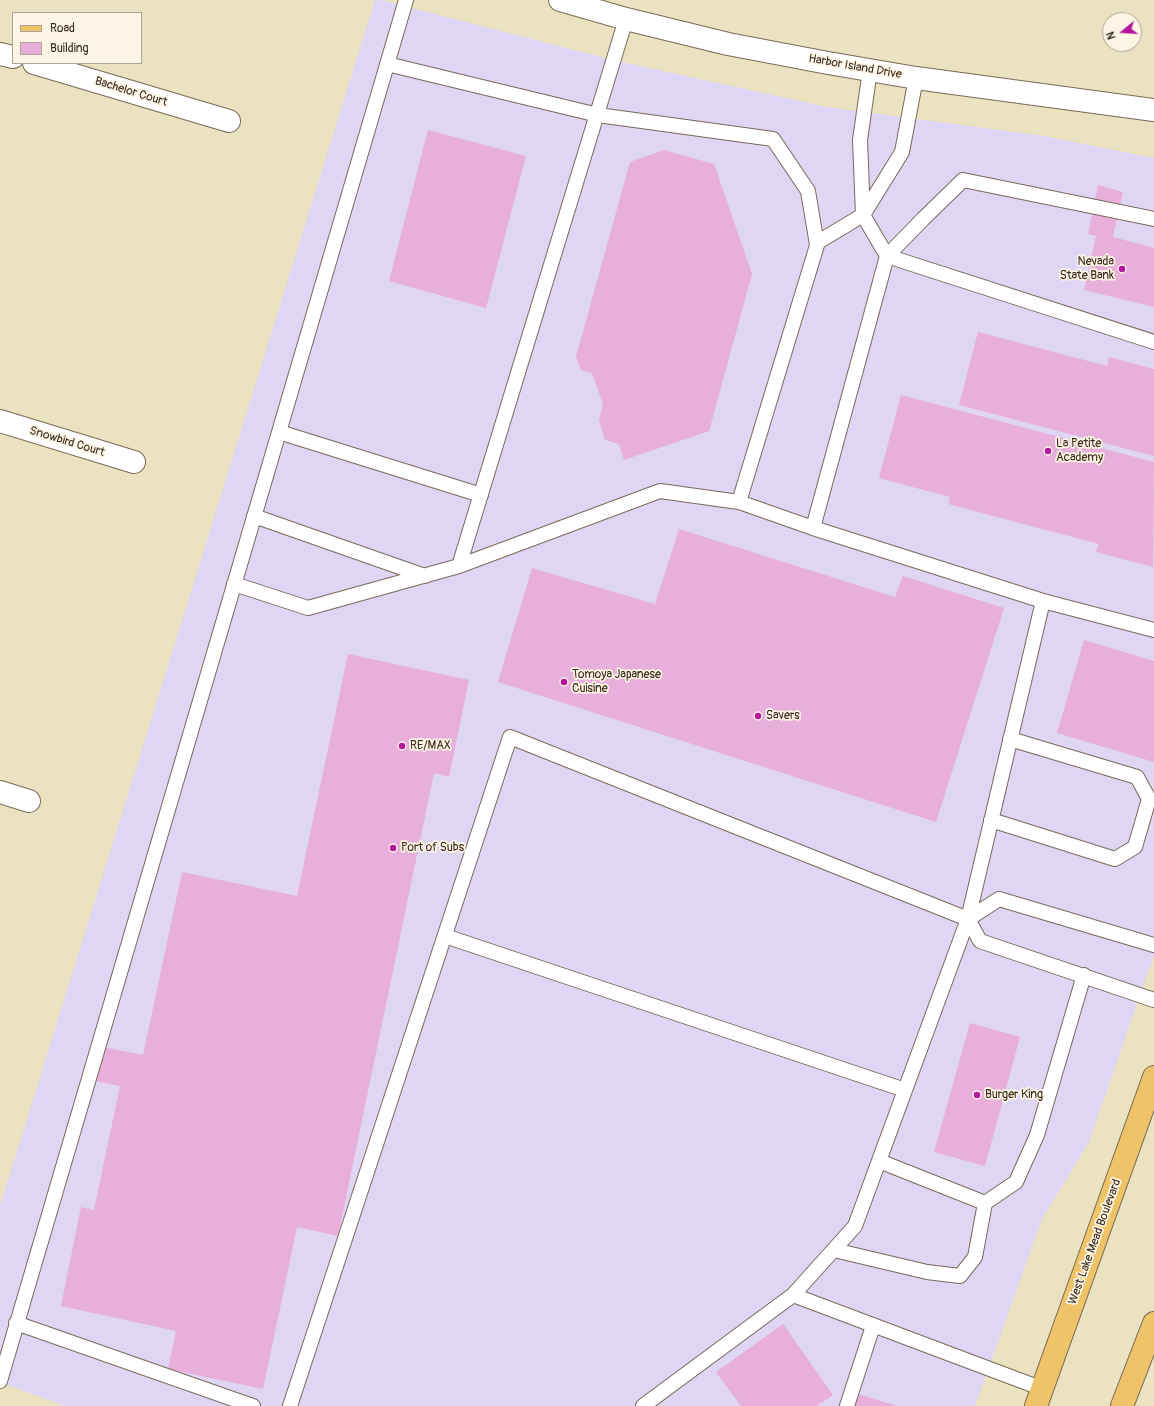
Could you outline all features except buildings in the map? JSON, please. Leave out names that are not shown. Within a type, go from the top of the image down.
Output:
[{"type":"main road","name":"West Lake Mead Boulevard","points":[[1039,1397],[1154,1077]]},
{"type":"main road","points":[[1122,1406],[1154,1323]]},
{"type":"street","name":"Harbor Island Drive","points":[[560,0],[626,19],[728,44],[828,63],[916,78],[1154,110]]},
{"type":"street","points":[[0,54],[12,57]]},
{"type":"street","name":"Bachelor Court","points":[[37,64],[228,121]]},
{"type":"street","name":"Snowbird Court","points":[[0,421],[134,462]]},
{"type":"street","points":[[0,792],[29,801]]},
{"type":"lane","points":[[0,1381],[16,1322],[406,0]]},
{"type":"lane","points":[[459,566],[598,115],[626,19]]},
{"type":"lane","points":[[387,64],[598,115],[773,140],[808,191],[818,245]]},
{"type":"lane","points":[[870,70],[860,140],[863,215],[887,256],[1154,342]]},
{"type":"lane","points":[[739,502],[818,242],[863,215],[902,152],[916,78]]},
{"type":"lane","points":[[813,528],[887,256],[963,180],[1154,220]]},
{"type":"lane","points":[[279,432],[481,495]]},
{"type":"lane","points":[[234,584],[308,608],[459,566],[660,491],[739,502],[813,528],[1044,601],[1154,630]]},
{"type":"lane","points":[[254,516],[424,576]]},
{"type":"lane","points":[[643,1406],[793,1295],[855,1226],[968,919],[1044,601]]},
{"type":"lane","points":[[290,1406],[510,737],[968,919],[980,941],[1154,1000]]},
{"type":"lane","points":[[991,820],[1115,859],[1135,847],[1149,799],[1137,777],[1010,739]]},
{"type":"lane","points":[[968,919],[999,899],[1154,945]]},
{"type":"lane","points":[[444,936],[905,1090]]},
{"type":"lane","points":[[834,1250],[928,1272],[960,1276],[976,1257],[985,1203],[1016,1182],[1037,1134],[1084,975]]},
{"type":"lane","points":[[879,1161],[985,1203]]},
{"type":"lane","points":[[793,1295],[873,1326],[1039,1397]]},
{"type":"lane","points":[[16,1322],[253,1406]]},
{"type":"lane","points":[[847,1406],[873,1326]]},
{"type":"shaded area","points":[[375,0],[381,0],[613,60],[827,107],[1044,136],[1154,158],[1154,955],[1089,1142],[1042,1219],[975,1406],[65,1406],[0,1382],[0,1206]]},
{"type":"place","name":"Nevada State Bank","points":[[1122,269]]},
{"type":"place","name":"La Petite Academy","points":[[1048,451]]},
{"type":"place","name":"Tomoya Japanese Cuisine","points":[[564,682]]},
{"type":"place","name":"Savers","points":[[758,716]]},
{"type":"place","name":"RE/MAX","points":[[402,746]]},
{"type":"place","name":"Port of Subs","points":[[393,848]]},
{"type":"place","name":"Burger King","points":[[977,1095]]}]
